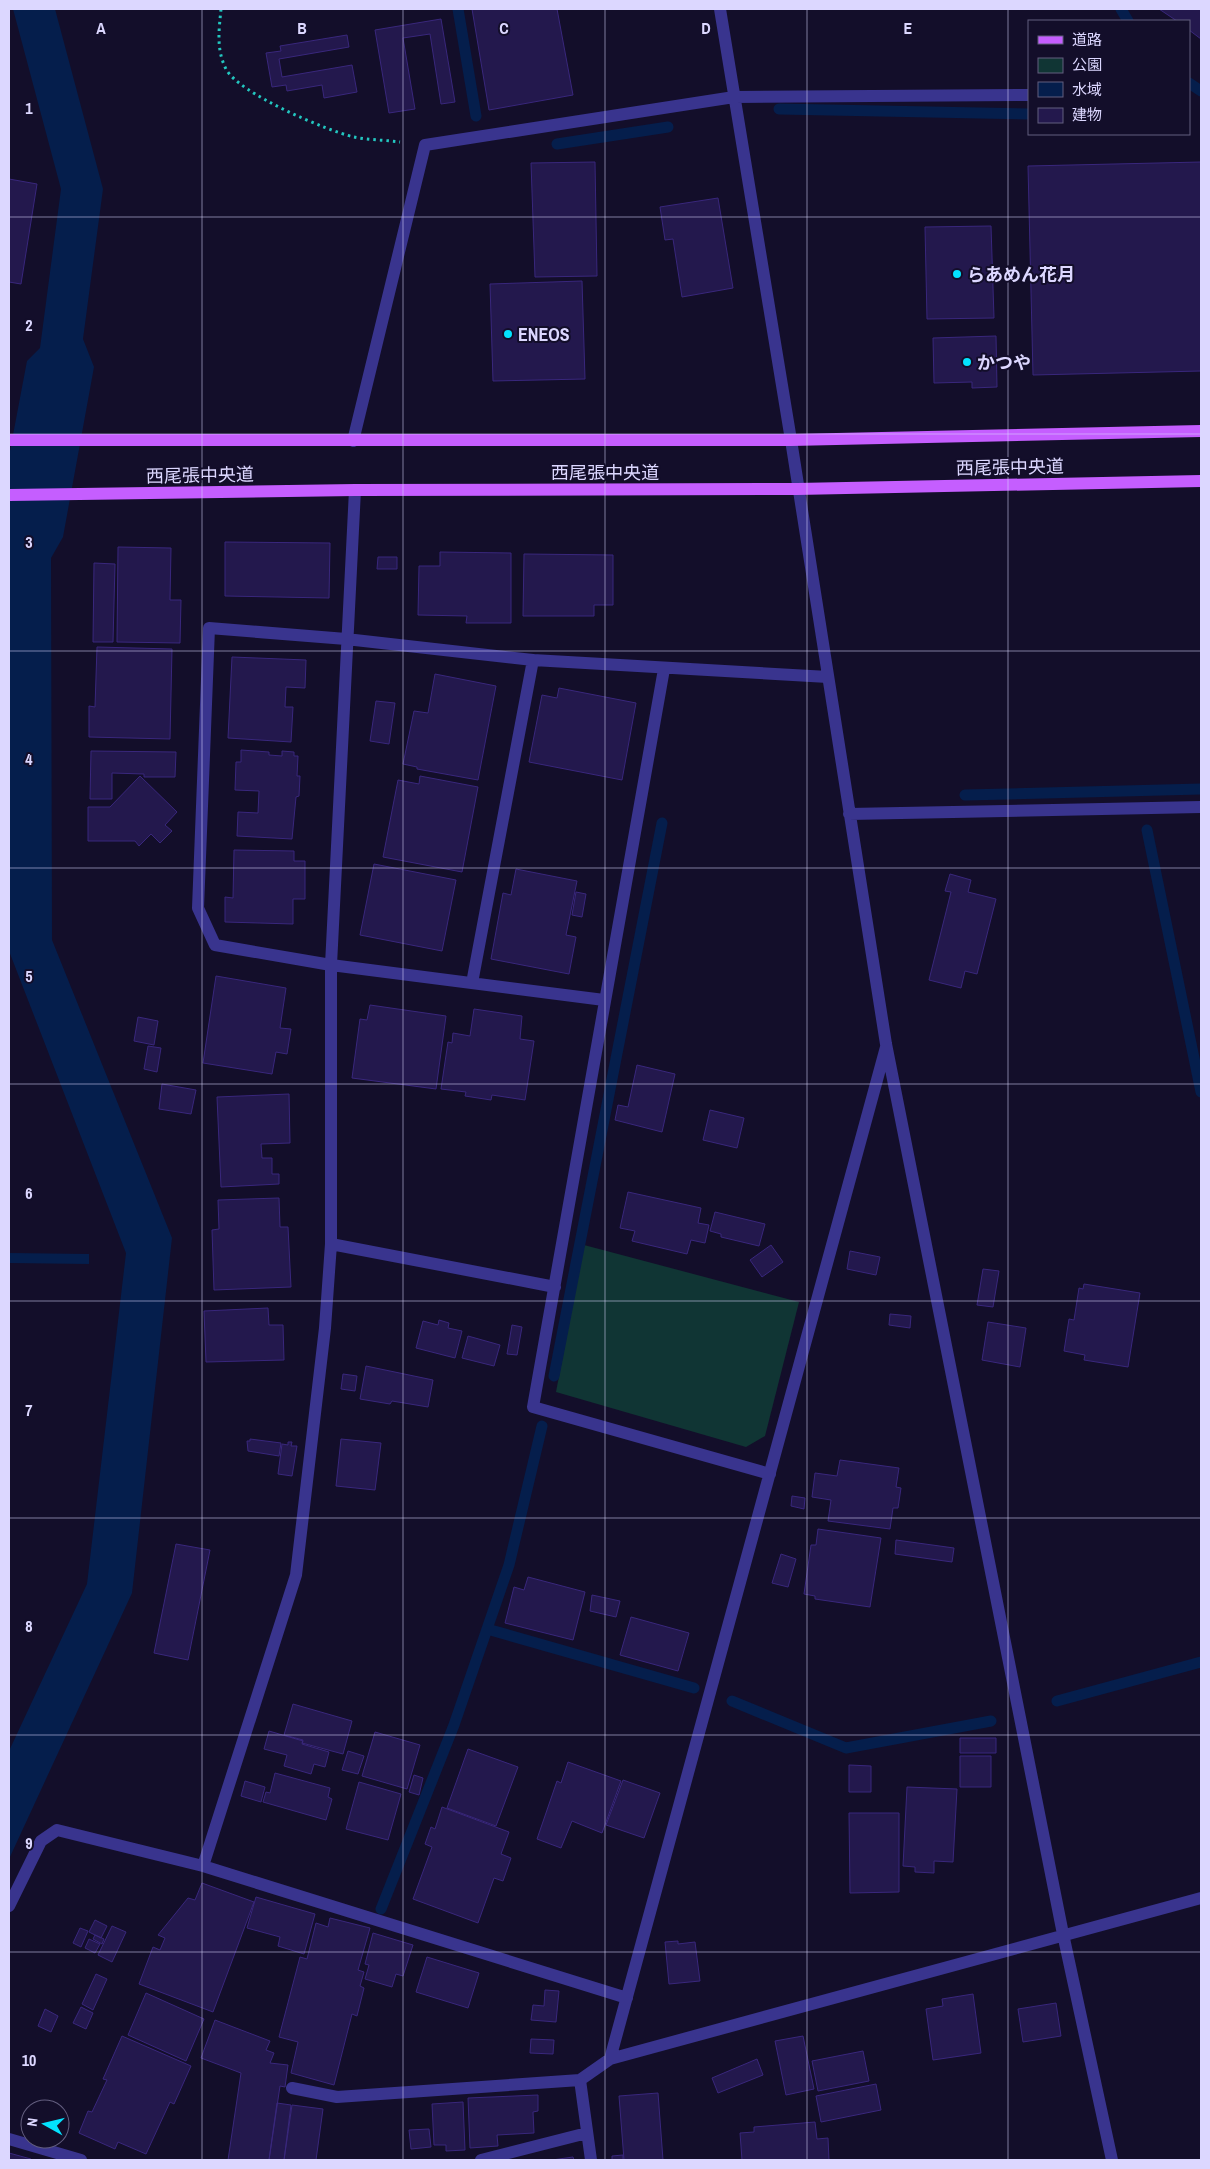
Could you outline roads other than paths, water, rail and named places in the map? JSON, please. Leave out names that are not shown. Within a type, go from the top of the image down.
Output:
[{"type":"main road","name":"西尾張中央道","points":[[9,440],[791,440],[1201,431]]},
{"type":"main road","name":"西尾張中央道","points":[[9,495],[355,490],[797,489],[1201,480]]},
{"type":"street","points":[[720,9],[791,440],[797,489],[886,1044],[1064,1934],[1112,2160]]},
{"type":"street","points":[[353,441],[426,145],[734,97],[1028,95]]},
{"type":"street","points":[[203,1866],[296,1575],[325,1328],[331,1244],[331,965],[355,490]]},
{"type":"street","points":[[604,1000],[331,965],[215,945],[198,908],[208,628],[346,639],[533,660],[664,669],[828,676]]},
{"type":"street","points":[[472,983],[533,660]]},
{"type":"street","points":[[664,669],[533,1407],[770,1474]]},
{"type":"street","points":[[850,814],[1201,807]]},
{"type":"street","points":[[610,2059],[886,1044]]},
{"type":"street","points":[[331,1244],[555,1288]]},
{"type":"street","points":[[9,1906],[40,1841],[57,1830],[203,1866],[627,1998]]},
{"type":"street","points":[[292,2088],[337,2097],[580,2080],[610,2059],[1201,1898]]},
{"type":"street","points":[[580,2080],[591,2160]]},
{"type":"street","points":[[480,2160],[587,2133]]},
{"type":"street","points":[[9,2138],[81,2160]]},
{"type":"water","points":[[13,9],[55,9],[103,189],[83,339],[94,367],[63,537],[51,558],[52,940],[172,1238],[132,1593],[9,1859],[9,1751],[87,1584],[126,1253],[9,951],[9,456],[27,361],[40,348],[61,189]]},
{"type":"water","points":[[9,1253],[89,1254],[89,1264],[9,1263]]},
{"type":"waterway","points":[[458,9],[476,116]]},
{"type":"waterway","points":[[1121,9],[1127,20]]},
{"type":"waterway","points":[[1190,84],[1201,91]]},
{"type":"waterway","points":[[779,109],[1028,114]]},
{"type":"waterway","points":[[557,144],[668,127]]},
{"type":"waterway","points":[[965,795],[1201,789]]},
{"type":"waterway","points":[[554,1376],[662,823]]},
{"type":"waterway","points":[[1147,830],[1201,1092]]},
{"type":"waterway","points":[[381,1909],[454,1725],[509,1565],[542,1426]]},
{"type":"waterway","points":[[487,1629],[694,1688]]},
{"type":"waterway","points":[[1057,1701],[1201,1662]]},
{"type":"waterway","points":[[732,1701],[846,1748],[991,1721]]},
{"type":"place","name":"らあめん花月","points":[[957,274]]},
{"type":"place","name":"ENEOS","points":[[508,334]]},
{"type":"place","name":"かつや","points":[[967,362]]}]
